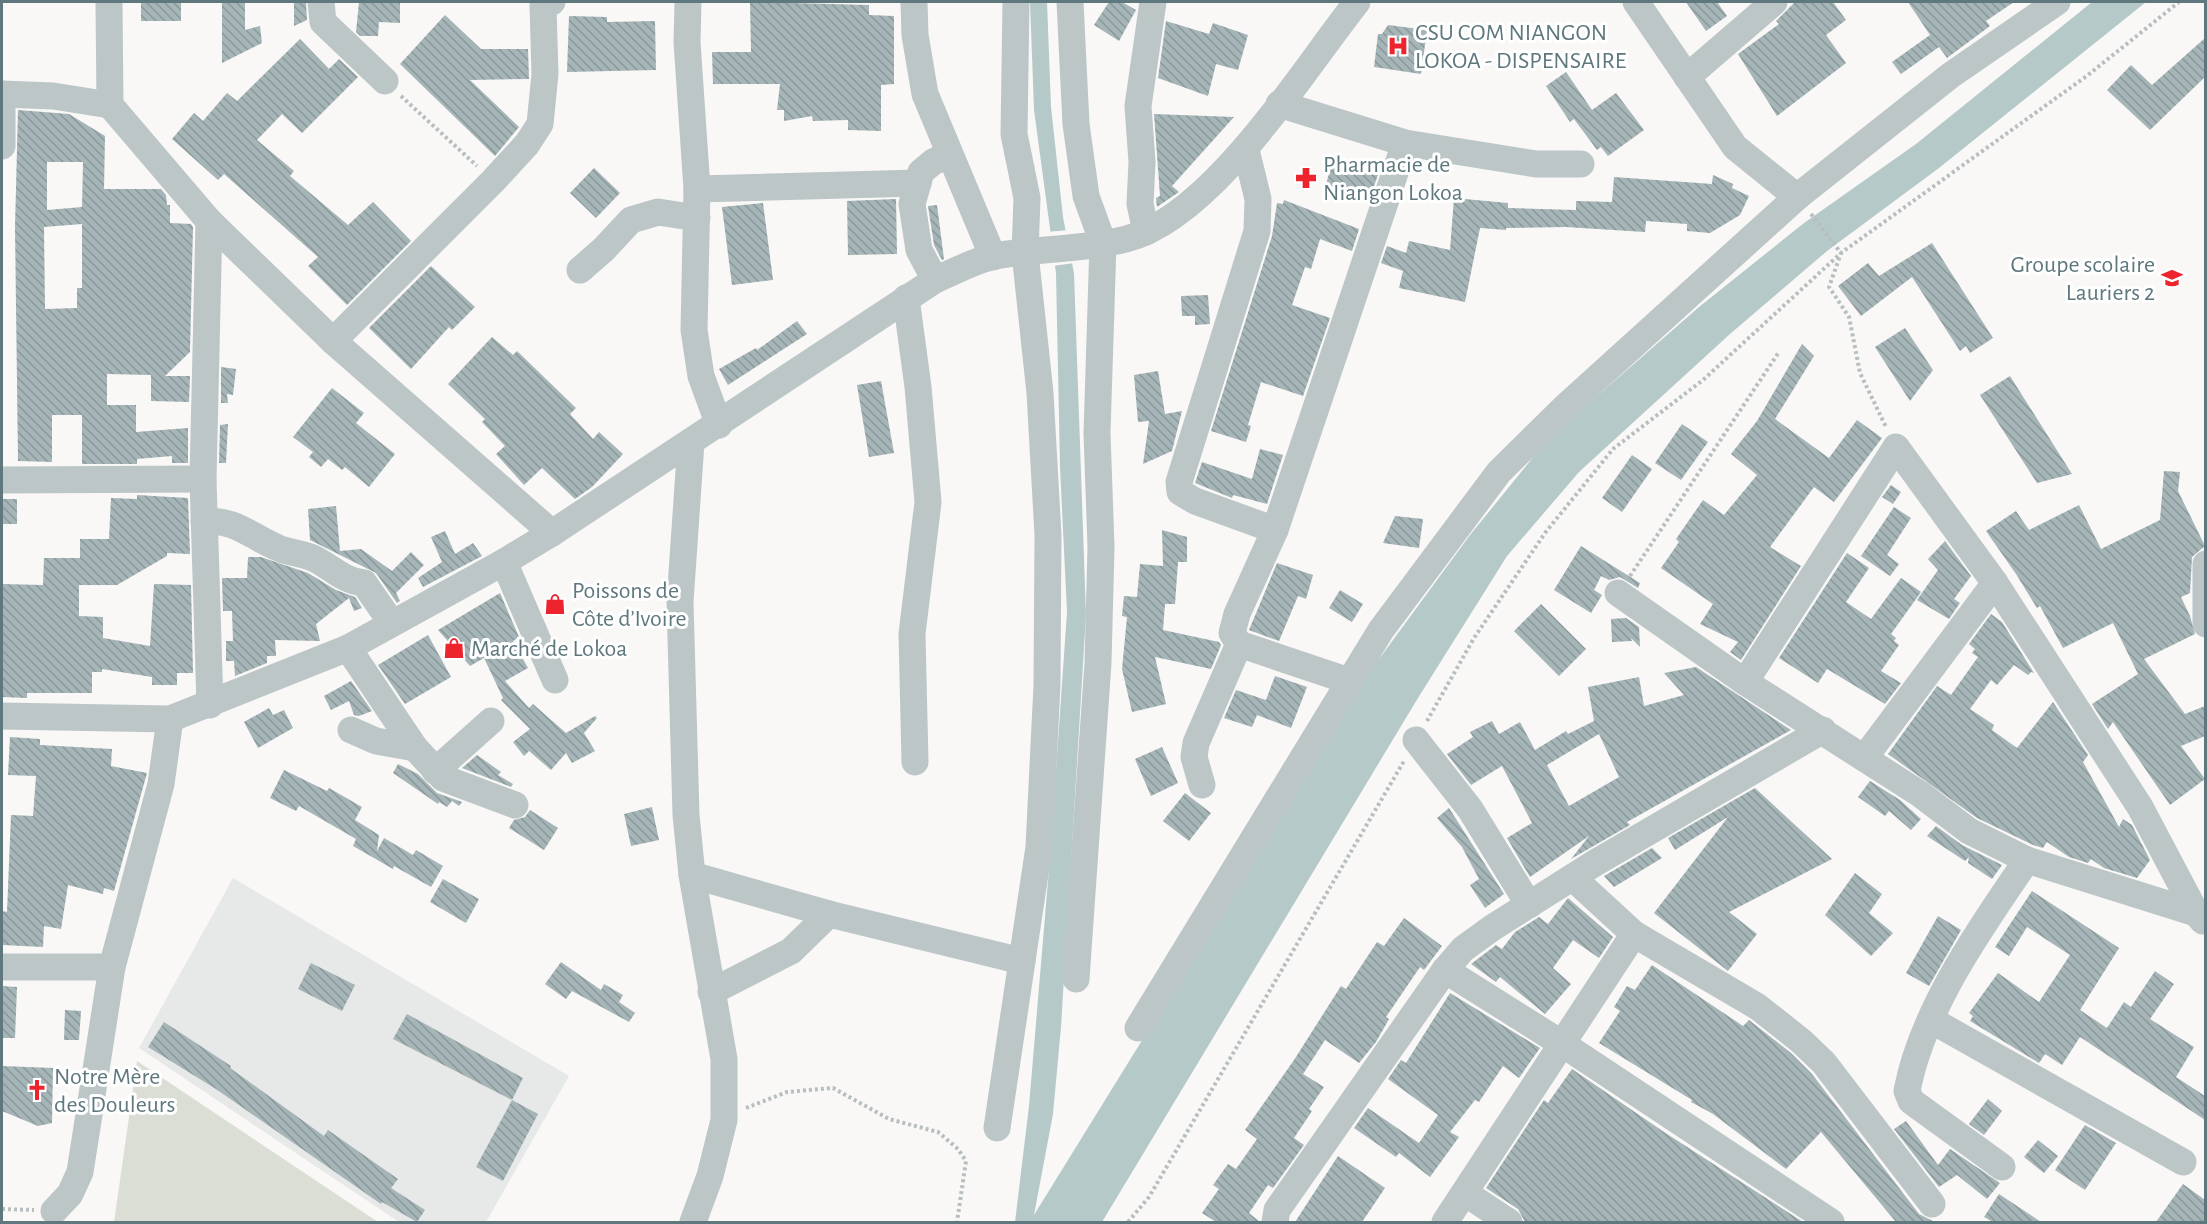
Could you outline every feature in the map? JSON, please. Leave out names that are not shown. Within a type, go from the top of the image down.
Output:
[{"type":"street","points":[[109,2],[110,105],[209,221],[333,341],[552,533]]},
{"type":"street","points":[[321,2],[323,22],[385,81]]},
{"type":"street","points":[[333,341],[493,181],[526,144],[540,124],[545,74],[543,6],[552,2]]},
{"type":"street","points":[[688,2],[687,42],[697,189],[694,330],[701,376],[719,424]]},
{"type":"street","points":[[914,2],[915,35],[925,94],[948,155],[993,257]]},
{"type":"street","points":[[998,1128],[1039,847],[1047,685],[1048,535],[1034,252],[1027,198],[1014,134],[1016,2]]},
{"type":"street","points":[[1070,2],[1077,134],[1091,244],[1101,547],[1098,663],[1076,979]]},
{"type":"street","points":[[1146,232],[1140,204],[1142,162],[1138,106],[1154,2]]},
{"type":"street","points":[[2,716],[170,719],[210,705],[348,648],[552,533],[935,280],[993,257],[1091,244],[1146,232],[1175,215],[1246,150],[1357,2]]},
{"type":"street","points":[[1636,2],[1735,147],[1804,206]]},
{"type":"street","points":[[1687,78],[1774,2]]},
{"type":"street","points":[[1138,1028],[1381,630],[1499,472],[1564,408],[1718,271],[1804,206],[1951,75],[2057,2]]},
{"type":"street","points":[[2,146],[2,94],[53,96],[110,105]]},
{"type":"street","points":[[1279,104],[1405,142],[1536,164],[1581,165]]},
{"type":"street","points":[[1349,681],[1239,644],[1232,633],[1237,614],[1275,530],[1405,142]]},
{"type":"street","points":[[1246,150],[1258,199],[1257,231],[1179,482],[1180,492],[1195,501],[1275,530]]},
{"type":"street","points":[[935,280],[919,250],[912,204],[921,172],[933,162],[948,155]]},
{"type":"street","points":[[697,189],[918,183]]},
{"type":"street","points":[[580,270],[632,220],[658,212],[697,218]]},
{"type":"street","points":[[209,221],[203,479],[210,705]]},
{"type":"street","points":[[906,298],[918,387],[928,502],[912,634],[915,762]]},
{"type":"street","points":[[691,442],[680,602],[686,815],[692,876],[724,1059],[724,1120],[710,1176],[693,1222]]},
{"type":"street","points":[[1745,682],[1896,447],[1995,583],[2140,807],[2201,919]]},
{"type":"street","points":[[2,480],[203,479]]},
{"type":"street","points":[[204,522],[218,520],[232,524],[273,546],[313,558],[347,581],[364,583],[391,622]]},
{"type":"street","points":[[504,562],[555,680]]},
{"type":"street","points":[[2205,564],[2205,624]]},
{"type":"street","points":[[1865,757],[1995,583]]},
{"type":"street","points":[[1618,593],[1745,682],[1865,757],[1969,831],[2027,860],[2201,919]]},
{"type":"street","points":[[1202,785],[1194,757],[1196,742],[1239,644]]},
{"type":"street","points":[[348,648],[415,748],[442,778],[515,805]]},
{"type":"street","points":[[54,1211],[70,1194],[80,1172],[112,967],[161,784],[170,719]]},
{"type":"street","points":[[435,771],[491,721]]},
{"type":"street","points":[[351,730],[376,741],[415,748]]},
{"type":"street","points":[[1275,1222],[1277,1210],[1445,970],[1463,949],[1573,878],[1822,730]]},
{"type":"street","points":[[1416,740],[1470,809],[1529,905]]},
{"type":"street","points":[[2002,1167],[1911,1101],[1907,1091],[1909,1079],[1931,1020],[1970,945],[2027,860]]},
{"type":"street","points":[[692,876],[829,914],[1022,961]]},
{"type":"street","points":[[1573,878],[1634,934],[1758,1007],[1801,1041],[1824,1064],[1932,1204]]},
{"type":"street","points":[[711,992],[791,951],[829,914]]},
{"type":"street","points":[[1445,1222],[1634,934]]},
{"type":"street","points":[[2,967],[112,967]]},
{"type":"street","points":[[1445,970],[1561,1043],[1831,1222]]},
{"type":"street","points":[[1931,1020],[2183,1162]]},
{"type":"street","points":[[1465,1192],[1509,1222]]},
{"type":"path","points":[[1128,1222],[1161,1177],[1474,638],[1545,533],[1613,449],[1703,380],[1840,251],[2088,75],[2179,2]]},
{"type":"path","points":[[385,81],[493,181]]},
{"type":"path","points":[[1804,206],[1840,251]]},
{"type":"path","points":[[1840,251],[1829,287],[1849,317],[1860,373],[1896,447]]},
{"type":"path","points":[[1618,593],[1779,352]]},
{"type":"path","points":[[724,1120],[753,1104],[787,1092],[833,1088],[888,1119],[938,1132],[958,1149],[966,1161],[957,1222]]},
{"type":"path","points":[[2,1209],[54,1211]]},
{"type":"shaded area","points":[[1030,2],[1047,2],[1051,107],[1063,217],[1074,273],[1086,615],[1061,1027],[1053,1114],[1034,1215],[1371,670],[1470,535],[1548,439],[1699,307],[1804,223],[1916,144],[2092,2],[2146,2],[1939,168],[1827,251],[1730,334],[1579,472],[1507,556],[1418,698],[1102,1222],[1015,1222],[1029,1106],[1050,857],[1067,612],[1060,467],[1056,273],[1034,110]]},
{"type":"shaded area","points":[[233,878],[569,1076],[486,1222],[399,1222],[139,1048]]},
{"type":"shaded area","points":[[137,1061],[378,1222],[114,1222]]},
{"type":"pier","points":[[1069,230],[1075,263],[1052,266],[1046,232]]},
{"type":"building","points":[[141,2],[181,2],[181,21],[141,21]]},
{"type":"building","points":[[222,2],[245,2],[245,30],[260,26],[262,43],[222,63]]},
{"type":"building","points":[[294,2],[306,2],[307,20],[294,26]]},
{"type":"building","points":[[359,2],[400,2],[400,23],[379,22],[378,36],[360,36],[356,32]]},
{"type":"building","points":[[750,2],[869,5],[869,15],[894,16],[894,84],[881,85],[881,131],[848,130],[848,120],[813,121],[812,116],[784,121],[784,110],[777,110],[780,84],[713,84],[712,52],[751,52]]},
{"type":"building","points":[[1109,2],[1122,2],[1136,10],[1119,41],[1094,25]]},
{"type":"building","points":[[1686,2],[1717,2],[1727,16],[1706,31]]},
{"type":"building","points":[[1795,2],[1833,2],[1846,20],[1826,35],[1846,63],[1777,116],[1738,54],[1779,24],[1776,21]]},
{"type":"building","points":[[1908,2],[2014,2],[1986,21],[1990,26],[1947,58],[1939,47],[1901,74],[1892,62],[1930,35]]},
{"type":"building","points":[[445,15],[481,49],[528,49],[529,79],[470,80],[519,127],[495,156],[400,64]]},
{"type":"building","points":[[569,16],[607,17],[607,22],[655,21],[656,70],[567,72]]},
{"type":"building","points":[[1166,21],[1209,34],[1213,23],[1248,35],[1238,70],[1216,64],[1208,96],[1158,78]]},
{"type":"building","points":[[1388,25],[1427,30],[1421,74],[1374,67],[1378,34],[1382,34]]},
{"type":"building","points":[[2205,38],[2205,77],[2150,130],[2107,90],[2131,65],[2152,85]]},
{"type":"building","points":[[300,39],[329,69],[339,59],[358,77],[302,133],[282,114],[257,140],[294,171],[290,176],[348,225],[373,202],[411,241],[347,305],[308,266],[318,257],[224,174],[218,180],[172,139],[194,113],[203,121],[227,93],[237,101]]},
{"type":"building","points":[[1566,72],[1592,110],[1616,93],[1644,130],[1608,156],[1601,147],[1597,150],[1574,119],[1570,122],[1546,86]]},
{"type":"building","points":[[18,110],[69,114],[105,136],[104,189],[161,189],[166,195],[167,205],[170,205],[170,223],[191,224],[193,227],[190,352],[165,376],[190,376],[189,402],[151,401],[151,375],[107,374],[107,405],[136,405],[136,432],[188,428],[188,463],[172,463],[172,456],[137,459],[137,464],[82,464],[82,415],[52,415],[52,462],[18,461],[15,227]],"holes":[[[47,162],[83,162],[82,207],[47,210]],[[82,224],[82,288],[77,288],[77,308],[45,309],[44,227]]]},
{"type":"building","points":[[1154,114],[1234,117],[1172,186],[1179,192],[1157,207],[1156,198],[1160,196]]},
{"type":"building","points":[[1333,161],[1378,175],[1369,200],[1325,187]]},
{"type":"building","points":[[594,168],[620,193],[596,218],[570,193]]},
{"type":"building","points":[[1713,175],[1733,184],[1732,188],[1749,196],[1740,215],[1710,233],[1687,231],[1687,224],[1646,221],[1645,232],[1566,227],[1506,228],[1506,230],[1480,228],[1465,302],[1399,288],[1403,271],[1381,263],[1387,246],[1406,253],[1409,241],[1450,250],[1454,198],[1508,203],[1508,208],[1576,210],[1576,201],[1612,202],[1614,177],[1712,184]]},
{"type":"building","points":[[896,199],[897,254],[848,255],[847,201]]},
{"type":"building","points":[[1284,200],[1359,229],[1352,251],[1320,239],[1311,269],[1305,267],[1292,305],[1330,318],[1303,396],[1261,382],[1248,425],[1251,426],[1246,442],[1211,431],[1272,236],[1277,203],[1283,204]]},
{"type":"building","points":[[763,203],[773,280],[732,285],[722,207]]},
{"type":"building","points":[[937,205],[944,259],[942,260],[934,245],[928,206]]},
{"type":"building","points":[[1932,243],[1993,338],[1970,353],[1966,346],[1960,351],[1912,277],[1861,316],[1838,286],[1868,263],[1879,276]]},
{"type":"building","points":[[431,266],[475,307],[452,330],[449,327],[411,369],[369,328]]},
{"type":"building","points":[[1208,295],[1210,324],[1195,325],[1195,316],[1182,316],[1181,296]]},
{"type":"building","points":[[797,321],[807,334],[728,385],[719,369],[756,348],[757,350]]},
{"type":"building","points":[[1905,328],[1933,370],[1910,401],[1875,347]]},
{"type":"building","points":[[492,337],[513,355],[517,351],[576,408],[570,414],[593,439],[599,432],[623,454],[592,487],[575,499],[542,468],[524,485],[496,454],[505,446],[482,422],[485,419],[448,384]]},
{"type":"building","points":[[1802,344],[1814,356],[1775,419],[1829,458],[1857,420],[1882,438],[1834,502],[1814,487],[1770,547],[1801,566],[1741,660],[1730,652],[1738,642],[1700,624],[1713,604],[1661,568],[1679,542],[1676,539],[1703,500],[1724,515],[1757,475],[1731,454],[1757,421]]},
{"type":"building","points":[[221,367],[236,369],[233,395],[227,394],[228,403],[221,403]]},
{"type":"building","points":[[1158,371],[1165,414],[1182,411],[1172,451],[1143,464],[1149,421],[1138,422],[1134,375]]},
{"type":"building","points":[[2010,376],[2072,474],[2037,483],[1980,395]]},
{"type":"building","points":[[881,381],[894,453],[869,457],[857,385]]},
{"type":"building","points":[[332,388],[364,413],[356,423],[395,454],[369,487],[345,467],[342,470],[328,459],[321,467],[309,457],[313,452],[293,437]]},
{"type":"building","points":[[228,424],[226,463],[219,463],[220,425]]},
{"type":"building","points":[[1682,424],[1708,442],[1681,480],[1655,463]]},
{"type":"building","points":[[1260,449],[1283,455],[1267,504],[1233,495],[1232,498],[1195,483],[1202,462],[1252,479]]},
{"type":"building","points":[[1632,455],[1652,469],[1622,512],[1602,498]]},
{"type":"building","points":[[2164,471],[2180,472],[2178,491],[2205,546],[2192,557],[2190,593],[2181,597],[2195,634],[2144,659],[2185,714],[2205,706],[2205,736],[2181,746],[2205,779],[2170,805],[2113,722],[2108,729],[2092,704],[2138,674],[2113,623],[2063,648],[2040,606],[2037,608],[1986,531],[2016,511],[2029,530],[2079,505],[2101,549],[2160,520]]},
{"type":"building","points":[[1891,485],[1901,492],[1893,504],[1882,497]]},
{"type":"building","points":[[137,495],[188,498],[190,554],[167,553],[167,556],[117,585],[79,585],[79,616],[103,617],[103,638],[150,646],[154,584],[191,585],[193,673],[177,673],[177,685],[152,685],[152,677],[102,669],[102,672],[92,672],[92,693],[27,693],[27,698],[2,697],[2,584],[43,585],[44,558],[80,558],[80,539],[109,539],[111,498],[137,499]]},
{"type":"building","points":[[2,499],[17,499],[17,524],[2,524]]},
{"type":"building","points":[[336,506],[340,551],[361,549],[392,571],[411,552],[424,565],[396,593],[400,601],[397,603],[376,573],[310,540],[308,509]]},
{"type":"building","points":[[1894,507],[1911,518],[1887,555],[1899,564],[1890,576],[1861,556]]},
{"type":"building","points":[[1395,516],[1423,519],[1419,548],[1383,543]]},
{"type":"building","points":[[1162,530],[1187,537],[1187,562],[1178,562],[1175,604],[1165,604],[1163,630],[1219,642],[1221,645],[1211,669],[1155,657],[1166,704],[1132,712],[1122,669],[1127,617],[1122,616],[1124,596],[1137,597],[1140,564],[1163,566]]},
{"type":"building","points":[[445,531],[455,554],[473,543],[482,556],[423,587],[418,578],[442,562],[431,537]]},
{"type":"building","points":[[1945,541],[1971,576],[1954,599],[1960,603],[1949,619],[1917,600],[1938,570],[1928,559]]},
{"type":"building","points":[[1581,546],[1640,583],[1638,588],[1620,577],[1609,580],[1601,576],[1594,590],[1602,595],[1591,613],[1554,590]]},
{"type":"building","points":[[1847,553],[1869,568],[1846,602],[1871,619],[1901,578],[1921,592],[1891,634],[1899,645],[1881,671],[1901,683],[1885,704],[1827,669],[1818,683],[1779,658]]},
{"type":"building","points":[[248,557],[261,557],[308,573],[336,590],[355,597],[362,608],[354,611],[349,598],[316,624],[320,641],[275,640],[276,656],[267,656],[267,663],[235,676],[234,661],[226,661],[226,641],[233,641],[232,611],[223,611],[222,578],[247,578]]},
{"type":"building","points":[[1277,563],[1313,575],[1306,599],[1298,596],[1279,641],[1249,630]]},
{"type":"building","points":[[1340,590],[1363,604],[1352,622],[1329,608]]},
{"type":"building","points":[[500,593],[519,637],[513,641],[528,668],[505,681],[529,708],[533,704],[566,733],[595,716],[597,718],[584,733],[595,751],[572,763],[566,753],[551,770],[529,751],[524,756],[513,742],[530,729],[501,700],[503,698],[484,658],[470,666],[438,630]]},
{"type":"building","points":[[1541,604],[1586,649],[1559,676],[1514,631]]},
{"type":"building","points":[[1991,614],[2002,622],[2034,673],[2031,672],[2028,675],[2014,665],[1997,685],[1991,680],[1970,709],[1994,725],[1992,730],[2017,748],[2053,702],[2088,755],[2083,762],[2119,827],[2123,819],[2132,825],[2150,860],[2137,878],[2104,868],[2091,859],[2088,863],[2069,857],[2047,842],[2043,848],[2033,845],[1977,818],[1888,754],[1937,686],[1951,695],[1978,657],[1972,653],[1975,649],[1969,644]]},
{"type":"building","points":[[1626,618],[1639,627],[1640,647],[1631,638],[1632,641],[1612,642],[1611,619]]},
{"type":"building","points":[[428,635],[451,677],[405,704],[378,665]]},
{"type":"building","points":[[1696,667],[1791,730],[1627,822],[1630,825],[1571,859],[1589,836],[1530,877],[1507,838],[1532,823],[1502,766],[1471,785],[1447,754],[1473,737],[1470,732],[1492,721],[1499,734],[1520,722],[1535,750],[1566,731],[1568,734],[1594,721],[1588,687],[1639,677],[1644,706],[1684,695],[1664,673]],"holes":[[[1599,734],[1619,777],[1569,806],[1547,765]]]},
{"type":"building","points":[[1275,676],[1307,687],[1291,728],[1257,715],[1252,727],[1224,718],[1236,690],[1266,700]]},
{"type":"building","points":[[351,681],[372,711],[359,716],[354,715],[349,701],[331,710],[324,696]]},
{"type":"building","points":[[269,708],[273,715],[284,710],[293,728],[258,748],[244,722]]},
{"type":"building","points":[[10,737],[40,739],[40,745],[112,749],[111,766],[147,773],[114,891],[104,888],[103,894],[68,885],[61,929],[44,926],[43,947],[2,945],[2,911],[7,912],[11,815],[33,816],[36,776],[8,775]]},
{"type":"building","points":[[1162,747],[1178,783],[1151,796],[1135,759]]},
{"type":"building","points":[[477,755],[501,772],[498,775],[513,784],[511,787],[462,768]]},
{"type":"building","points":[[398,764],[418,774],[437,793],[462,802],[459,806],[452,801],[447,807],[439,802],[438,804],[393,773]]},
{"type":"building","points":[[284,770],[327,791],[329,788],[362,807],[355,820],[379,835],[377,851],[384,838],[413,855],[416,850],[443,866],[431,887],[353,846],[356,839],[299,806],[296,811],[270,798]]},
{"type":"building","points":[[1870,781],[1900,800],[1921,819],[1911,830],[1889,811],[1885,816],[1858,797]]},
{"type":"building","points":[[1755,788],[1832,859],[1729,912],[1757,934],[1728,971],[1654,913],[1728,817],[1675,850],[1668,838]]},
{"type":"building","points":[[1185,793],[1211,813],[1189,841],[1163,821]]},
{"type":"building","points":[[652,807],[659,840],[631,846],[624,814]]},
{"type":"building","points":[[1449,808],[1504,894],[1485,908],[1470,885],[1479,879],[1462,847],[1437,818]]},
{"type":"building","points":[[530,810],[558,828],[544,850],[509,828],[514,820],[525,817]]},
{"type":"building","points":[[1936,826],[1962,845],[2002,865],[1992,879],[1968,863],[1969,857],[1965,861],[1927,836]]},
{"type":"building","points":[[1652,848],[1662,858],[1614,887],[1604,876]]},
{"type":"building","points":[[1855,873],[1882,894],[1869,913],[1893,933],[1871,956],[1825,915]]},
{"type":"building","points":[[443,879],[479,899],[466,923],[430,902]]},
{"type":"building","points":[[2032,891],[2119,948],[2080,1010],[2107,1028],[2124,1002],[2131,1007],[2155,971],[2174,984],[2150,1019],[2194,1047],[2176,1077],[2205,1096],[2205,1120],[2080,1037],[2062,1065],[2045,1054],[2039,1063],[1970,1021],[1973,1016],[1969,1013],[1998,973],[2039,1002],[2070,955],[2027,927],[2009,956],[1995,947]]},
{"type":"building","points":[[1568,898],[1613,937],[1599,958],[1573,940],[1553,968],[1571,984],[1545,1014],[1500,977],[1496,982],[1471,964],[1496,945],[1502,949],[1515,932],[1539,917],[1548,924]]},
{"type":"building","points":[[1938,916],[1961,930],[1929,986],[1906,973]]},
{"type":"building","points":[[1404,918],[1442,946],[1424,970],[1420,967],[1386,1017],[1389,1019],[1376,1042],[1359,1063],[1325,1040],[1303,1074],[1324,1087],[1309,1109],[1312,1111],[1294,1138],[1304,1145],[1273,1188],[1268,1185],[1249,1213],[1260,1222],[1216,1222],[1202,1213],[1219,1189],[1213,1185],[1228,1164],[1236,1169],[1257,1139],[1245,1130],[1294,1060],[1341,986],[1346,989],[1377,942],[1384,946]]},
{"type":"building","points":[[561,962],[601,990],[604,984],[623,995],[619,1002],[635,1013],[629,1022],[572,991],[566,999],[545,984]]},
{"type":"building","points":[[311,963],[355,985],[342,1011],[298,989]]},
{"type":"building","points":[[1652,965],[1743,1026],[1749,1020],[1791,1053],[1812,1074],[1919,1214],[1935,1222],[1896,1222],[1821,1132],[1786,1169],[1713,1114],[1599,1043],[1620,1011],[1614,1007],[1627,986],[1635,990]]},
{"type":"building","points":[[2,986],[17,987],[15,1038],[2,1038]]},
{"type":"building","points":[[1450,993],[1540,1048],[1519,1078],[1503,1066],[1479,1102],[1475,1100],[1450,1132],[1459,1137],[1430,1177],[1399,1153],[1396,1157],[1354,1128],[1368,1108],[1419,1143],[1438,1115],[1388,1079],[1401,1060],[1406,1063]]},
{"type":"building","points":[[65,1010],[81,1011],[79,1040],[64,1040]]},
{"type":"building","points":[[407,1014],[523,1078],[512,1100],[393,1039]]},
{"type":"building","points":[[164,1022],[231,1066],[230,1068],[324,1136],[328,1130],[398,1179],[391,1188],[425,1210],[417,1222],[382,1202],[381,1204],[216,1089],[148,1047]]},
{"type":"building","name":"Notre Mère des Douleurs","points":[[2,1066],[53,1068],[52,1123],[38,1126],[2,1111]]},
{"type":"building","points":[[1572,1069],[1803,1222],[1525,1222],[1518,1209],[1486,1188],[1544,1100],[1548,1103]]},
{"type":"building","points":[[1988,1099],[2002,1111],[1984,1135],[1969,1124]]},
{"type":"building","points":[[512,1100],[538,1114],[503,1181],[476,1167]]},
{"type":"building","points":[[1906,1121],[1938,1165],[1950,1149],[2000,1183],[1987,1199],[1957,1175],[1939,1187],[1894,1129]]},
{"type":"building","points":[[2085,1125],[2116,1143],[2085,1190],[2055,1170]]},
{"type":"building","points":[[2038,1140],[2058,1156],[2044,1173],[2024,1157]]},
{"type":"building","points":[[1338,1156],[1385,1188],[1362,1222],[1295,1222]]},
{"type":"building","points":[[2183,1184],[2205,1200],[2205,1222],[2156,1222]]},
{"type":"building","points":[[1999,1194],[2041,1222],[1993,1222],[1984,1217]]},
{"type":"place","name":"CSU COM NIANGON LOKOA - DISPENSAIRE","points":[[1398,46]]},
{"type":"place","name":"Pharmacie de Niangon Lokoa","points":[[1306,178]]},
{"type":"place","name":"Groupe scolaire Lauriers 2","points":[[2172,278]]},
{"type":"place","name":"Poissons de Côte d’Ivoire","points":[[555,604]]},
{"type":"place","name":"Marché de Lokoa","points":[[454,648]]},
{"type":"place","name":"Notre Mère des Douleurs","points":[[37,1090]]}]
